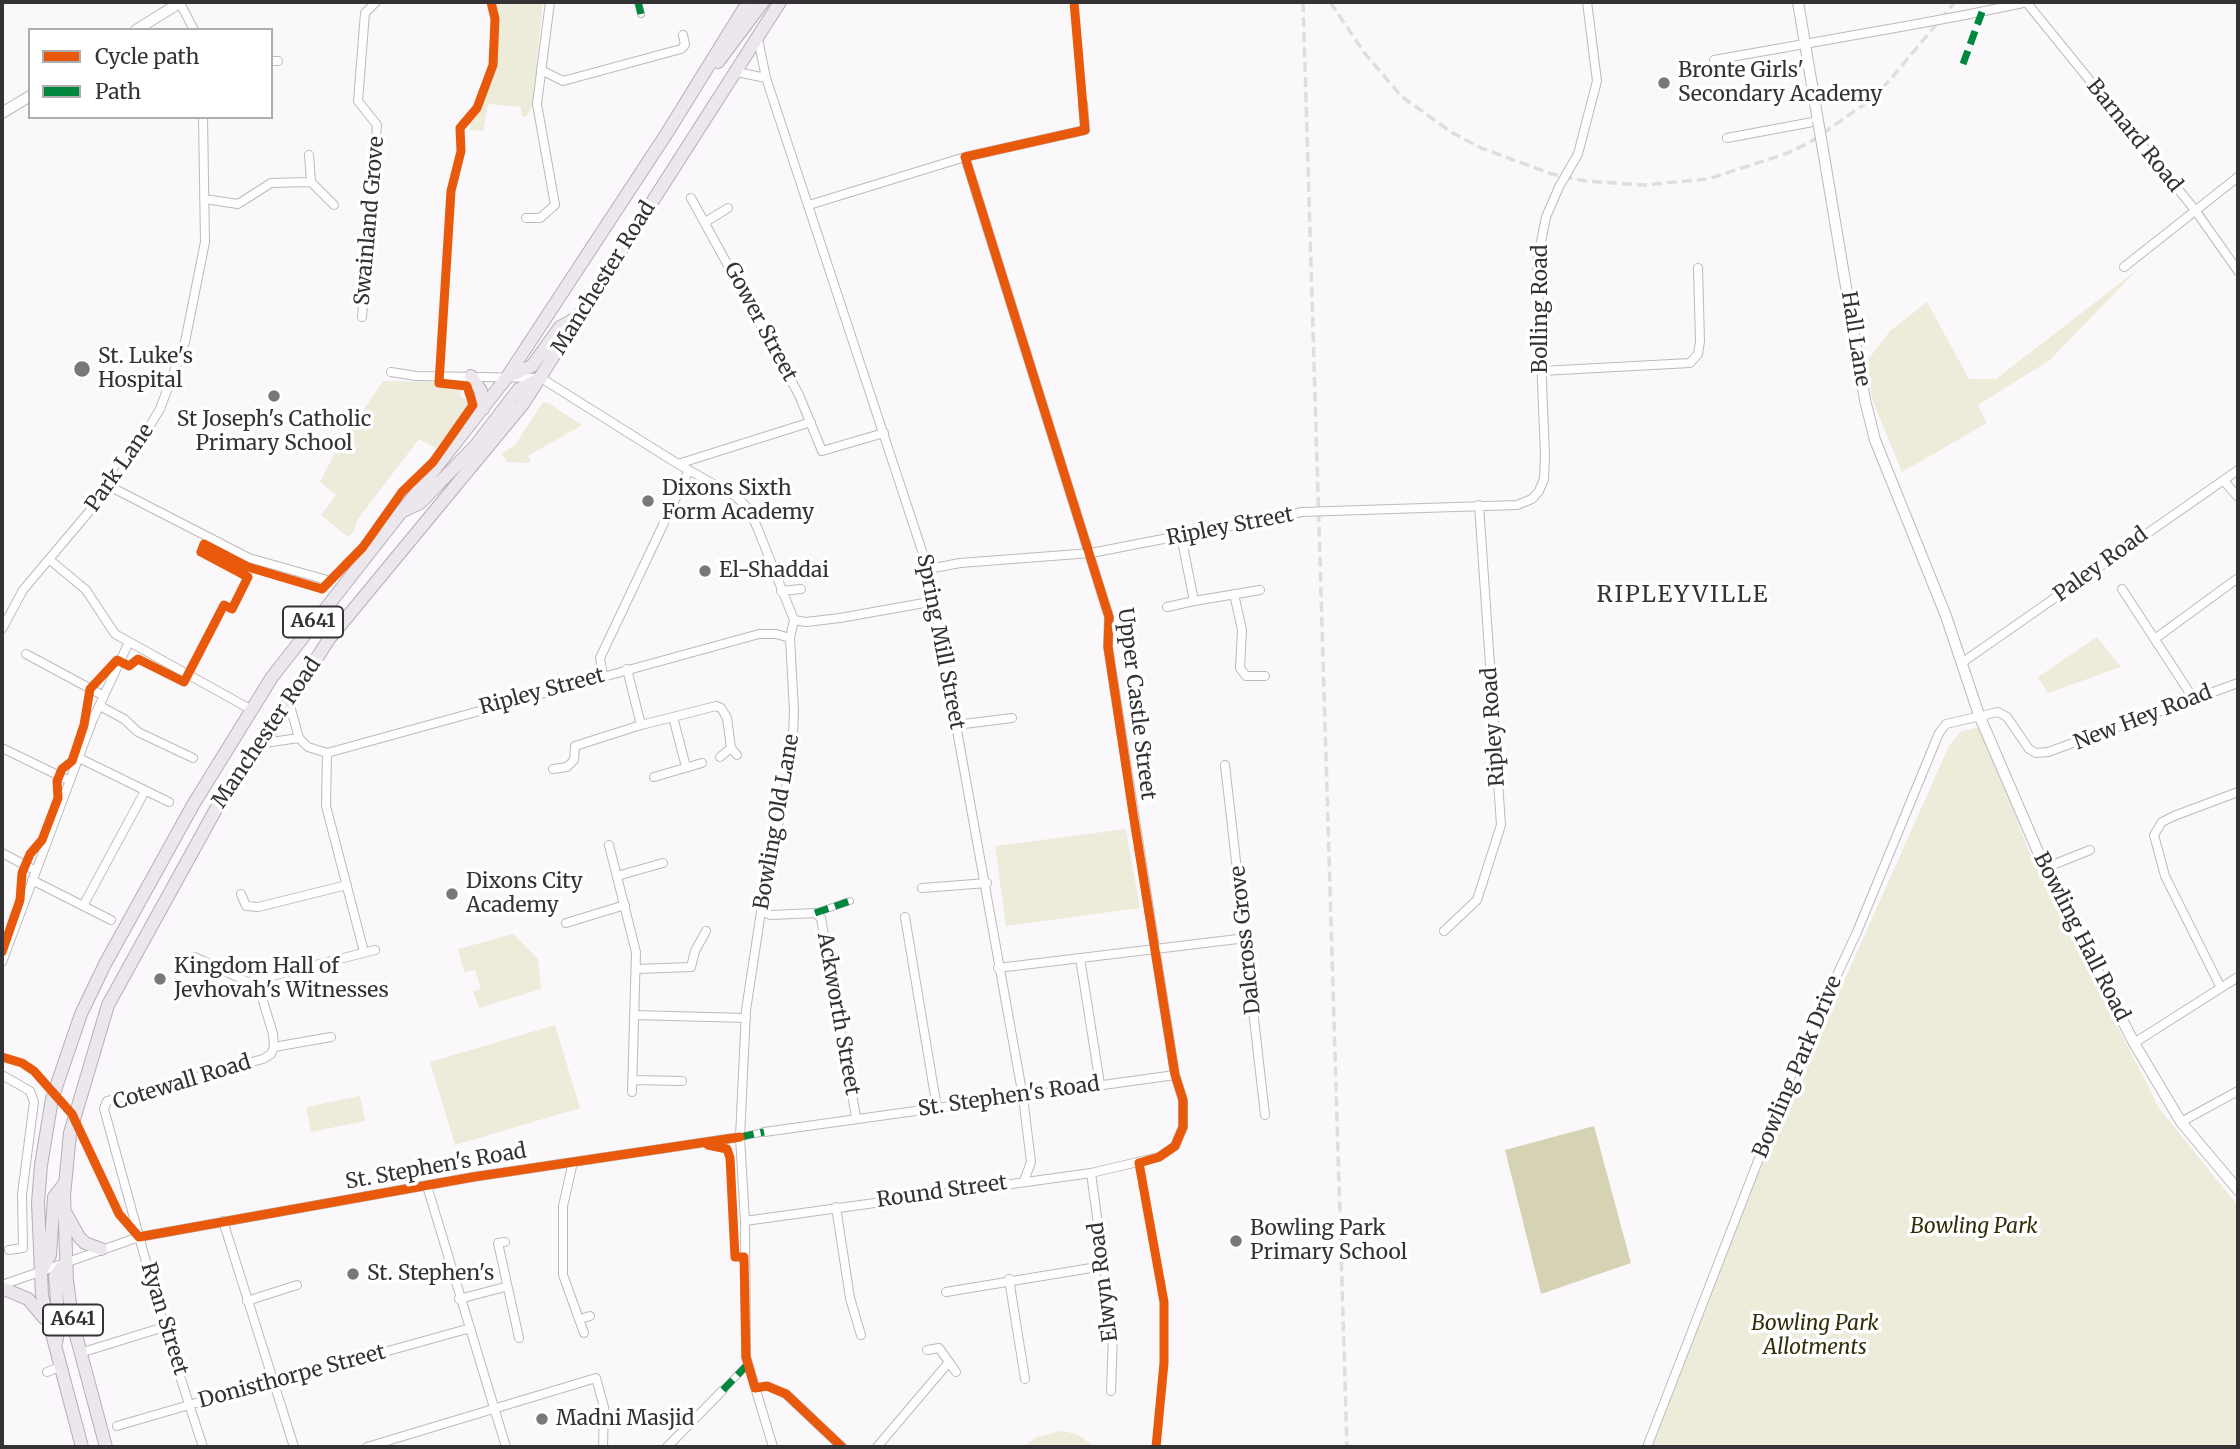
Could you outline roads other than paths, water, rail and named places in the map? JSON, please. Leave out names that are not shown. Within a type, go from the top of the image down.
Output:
[{"type":"main road","name":"Manchester Road","points":[[82,1447],[53,1370],[55,1351],[40,1272],[38,1203],[41,1165],[63,1061],[105,964],[193,805],[252,710],[304,634],[507,377],[748,2]]},
{"type":"main road","points":[[704,73],[724,58],[764,2]]},
{"type":"main road","name":"Manchester Road","points":[[106,1447],[80,1353],[68,1296],[64,1183],[74,1115],[108,1005],[216,809],[349,612],[478,462],[541,378],[780,2]]},
{"type":"main road","points":[[507,377],[532,366],[560,327],[579,316]]},
{"type":"main road","points":[[471,376],[481,391],[483,409]]},
{"type":"main road","points":[[400,513],[420,503],[476,445],[519,388],[541,378]]},
{"type":"main road","points":[[40,1272],[50,1255],[54,1197],[64,1183]]},
{"type":"main road","points":[[64,1208],[74,1232],[85,1243],[101,1249]]},
{"type":"main road","points":[[55,1351],[59,1326],[55,1276],[66,1262]]},
{"type":"main road","points":[[2,1287],[28,1299],[48,1324]]},
{"type":"street","points":[[139,28],[181,2],[193,28]]},
{"type":"street","name":"Swainland Grove","points":[[362,317],[377,125],[358,101],[365,13],[376,2]]},
{"type":"street","points":[[526,218],[540,218],[559,204],[537,104],[550,2]]},
{"type":"street","points":[[638,2],[641,14]]},
{"type":"street","name":"Bolling Road","points":[[1532,499],[1544,479],[1537,261],[1546,217],[1578,154],[1597,81],[1587,2]]},
{"type":"street","name":"Hall Lane","points":[[1798,2],[1865,400],[1875,440],[1964,662]]},
{"type":"street","points":[[1714,60],[2027,2]]},
{"type":"street","name":"Barnard Road","points":[[2027,2],[2195,210],[2238,271]]},
{"type":"street","points":[[541,70],[563,81],[681,49],[685,45],[683,35]]},
{"type":"street","name":"Spring Mill Street","points":[[758,39],[766,78],[928,569],[1023,1097],[1031,1161],[1024,1181]]},
{"type":"street","points":[[737,72],[766,78]]},
{"type":"street","points":[[2,113],[28,97]]},
{"type":"street","points":[[808,205],[965,157],[1085,130],[1083,103]]},
{"type":"street","name":"Park Lane","points":[[2,629],[23,590],[111,486],[160,409],[185,342],[205,242],[203,119]]},
{"type":"street","points":[[1727,138],[1818,121]]},
{"type":"street","points":[[309,155],[311,182],[334,205]]},
{"type":"street","name":"Upper Castle Street","points":[[965,157],[1110,617],[1108,648],[1175,1075],[1183,1100],[1183,1126],[1175,1146],[1159,1157],[1139,1163]]},
{"type":"street","points":[[2124,267],[2238,177]]},
{"type":"street","points":[[204,199],[237,204],[271,183],[311,182]]},
{"type":"street","name":"Gower Street","points":[[691,198],[707,222],[811,422],[822,451],[884,433]]},
{"type":"street","points":[[707,222],[728,208]]},
{"type":"street","points":[[1541,371],[1690,363],[1698,354],[1700,341],[1698,268]]},
{"type":"street","points":[[391,372],[416,376],[541,378],[678,464],[735,496],[748,508],[794,620],[806,622],[840,618],[935,601]]},
{"type":"street","points":[[678,464],[811,422]]},
{"type":"street","points":[[603,675],[600,658],[689,470]]},
{"type":"street","name":"Paley Road","points":[[1964,662],[2217,482],[2224,481],[2238,470]]},
{"type":"street","points":[[2224,481],[2238,497]]},
{"type":"street","points":[[111,486],[249,558],[327,580]]},
{"type":"street","name":"Ripley Street","points":[[928,569],[960,563],[1091,552],[1302,512],[1517,505],[1532,499]]},
{"type":"street","name":"Ripley Road","points":[[1444,931],[1477,900],[1501,825],[1479,505]]},
{"type":"street","points":[[1181,536],[1194,601]]},
{"type":"street","points":[[50,560],[86,590],[115,634],[252,710]]},
{"type":"street","points":[[2156,638],[2238,578]]},
{"type":"street","points":[[780,591],[801,589]]},
{"type":"street","points":[[2122,589],[2193,698]]},
{"type":"street","points":[[1167,607],[1260,590]]},
{"type":"street","points":[[1234,594],[1242,630],[1240,668],[1246,676],[1265,676]]},
{"type":"street","name":"Bowling Old Lane","points":[[774,1447],[748,1364],[743,1294],[745,1221],[740,1137],[746,1018],[761,911],[792,759],[794,711],[790,638],[794,620]]},
{"type":"street","name":"Ripley Street","points":[[327,753],[759,634],[776,634],[790,638]]},
{"type":"street","points":[[2,962],[79,758],[129,642]]},
{"type":"street","points":[[26,654],[104,696]]},
{"type":"street","name":"Bowling Hall Road","points":[[1964,662],[1979,715],[2045,868],[2134,1043],[2181,1122],[2238,1190]]},
{"type":"street","points":[[627,669],[641,725]]},
{"type":"street","name":"New Hey Road","points":[[1979,715],[1998,712],[2007,718],[2029,749],[2036,753],[2048,752],[2238,683]]},
{"type":"street","points":[[289,702],[299,738],[308,747],[327,753],[326,806],[364,952]]},
{"type":"street","points":[[100,706],[138,732],[193,758]]},
{"type":"street","points":[[553,769],[567,766],[574,760],[571,744],[716,706],[721,708],[727,718],[734,752],[720,757]]},
{"type":"street","name":"Bowling Park Drive","points":[[1647,1447],[1796,1063],[1857,932],[1939,733],[1946,724],[1979,715]]},
{"type":"street","points":[[673,717],[686,766]]},
{"type":"street","points":[[957,725],[1012,718]]},
{"type":"street","points":[[263,743],[299,738]]},
{"type":"street","points":[[2,748],[70,781]]},
{"type":"street","points":[[79,758],[169,803]]},
{"type":"street","points":[[654,777],[702,762]]},
{"type":"street","name":"Dalcross Grove","points":[[1226,765],[1265,1115]]},
{"type":"street","points":[[83,906],[145,791]]},
{"type":"street","points":[[2221,988],[2165,876],[2154,835],[2162,822],[2238,792]]},
{"type":"street","points":[[609,845],[636,952],[632,1092]]},
{"type":"street","points":[[2045,868],[2090,850]]},
{"type":"street","points":[[2,853],[36,871]]},
{"type":"street","points":[[617,876],[663,863]]},
{"type":"street","points":[[32,880],[111,920]]},
{"type":"street","points":[[922,888],[986,883]]},
{"type":"street","points":[[241,894],[246,906],[258,907],[347,885]]},
{"type":"street","points":[[761,911],[771,915],[815,913],[850,901]]},
{"type":"street","points":[[566,923],[625,905]]},
{"type":"street","name":"Ackworth Street","points":[[815,913],[821,918],[856,1117]]},
{"type":"street","points":[[905,917],[937,1108]]},
{"type":"street","points":[[636,969],[691,967],[695,951],[706,931]]},
{"type":"street","points":[[998,968],[1246,938]]},
{"type":"street","points":[[195,957],[248,982],[257,982],[375,950]]},
{"type":"street","points":[[1080,958],[1100,1084]]},
{"type":"street","points":[[2134,1043],[2238,977]]},
{"type":"street","points":[[257,982],[274,1047],[331,1037]]},
{"type":"street","points":[[634,1015],[746,1018]]},
{"type":"street","name":"Cotewall Road","points":[[104,1109],[107,1101],[263,1059],[274,1047]]},
{"type":"street","points":[[2,1075],[30,1091],[34,1101],[22,1194],[23,1248],[9,1250]]},
{"type":"street","name":"St. Stephen's Road","points":[[2,1287],[139,1237],[223,1221],[573,1161],[856,1117],[1175,1075]]},
{"type":"street","points":[[632,1080],[682,1081]]},
{"type":"street","points":[[2181,1122],[2238,1091]]},
{"type":"street","name":"Ryan Street","points":[[104,1109],[164,1327],[203,1447]]},
{"type":"street","points":[[573,1161],[563,1206],[563,1275],[584,1333]]},
{"type":"street","name":"Round Street","points":[[745,1221],[1091,1173],[1139,1163]]},
{"type":"street","name":"Elwyn Road","points":[[1091,1173],[1113,1334],[1111,1391]]},
{"type":"street","points":[[427,1186],[467,1329],[495,1407],[506,1447]]},
{"type":"street","points":[[836,1207],[850,1298],[861,1335]]},
{"type":"street","points":[[223,1221],[294,1447]]},
{"type":"street","points":[[505,1242],[498,1243],[505,1287],[519,1338]]},
{"type":"street","points":[[946,1292],[1009,1279],[1103,1266]]},
{"type":"street","points":[[1009,1279],[1025,1379]]},
{"type":"street","points":[[247,1301],[297,1285]]},
{"type":"street","points":[[459,1299],[505,1287]]},
{"type":"street","points":[[580,1319],[590,1316]]},
{"type":"street","points":[[80,1353],[164,1327]]},
{"type":"street","name":"Donisthorpe Street","points":[[117,1426],[467,1329]]},
{"type":"street","points":[[927,1350],[939,1348],[956,1372]]},
{"type":"street","points":[[877,1447],[949,1362]]},
{"type":"street","points":[[667,1447],[680,1438],[748,1364]]},
{"type":"street","points":[[366,1447],[596,1378],[604,1407],[603,1447]]},
{"type":"street","points":[[755,1388],[767,1386],[786,1394],[840,1447]]},
{"type":"street","points":[[680,1438],[684,1447]]},
{"type":"railway","points":[[1303,2],[1347,1447]]},
{"type":"railway","points":[[1330,2],[1366,55],[1401,96],[1451,132],[1481,148],[1552,174],[1585,181],[1643,185],[1708,179],[1788,153],[1812,141],[1866,103],[1889,81],[1955,2]]},
{"type":"place","name":"Bronte Girls' Secondary Academy","points":[[1664,83]]},
{"type":"place","name":"St. Luke's Hospital","points":[[82,369]]},
{"type":"place","name":"St Joseph's Catholic Primary School","points":[[274,396]]},
{"type":"place","name":"Dixons Sixth Form Academy","points":[[648,501]]},
{"type":"place","name":"El-Shaddai","points":[[705,571]]},
{"type":"place","name":"Dixons City Academy","points":[[452,894]]},
{"type":"place","name":"Kingdom Hall of Jevhovah's Witnesses","points":[[160,979]]},
{"type":"place","name":"Bowling Park Primary School","points":[[1236,1241]]},
{"type":"place","name":"St. Stephen's","points":[[353,1274]]},
{"type":"place","name":"Madni Masjid","points":[[542,1419]]},
{"type":"district","name":"RIPLEYVILLE","points":[[1683,595]]},
{"type":"park label","name":"Bowling Park","points":[[1974,1227]]},
{"type":"park label","name":"Bowling Park Allotments","points":[[1815,1336]]}]
